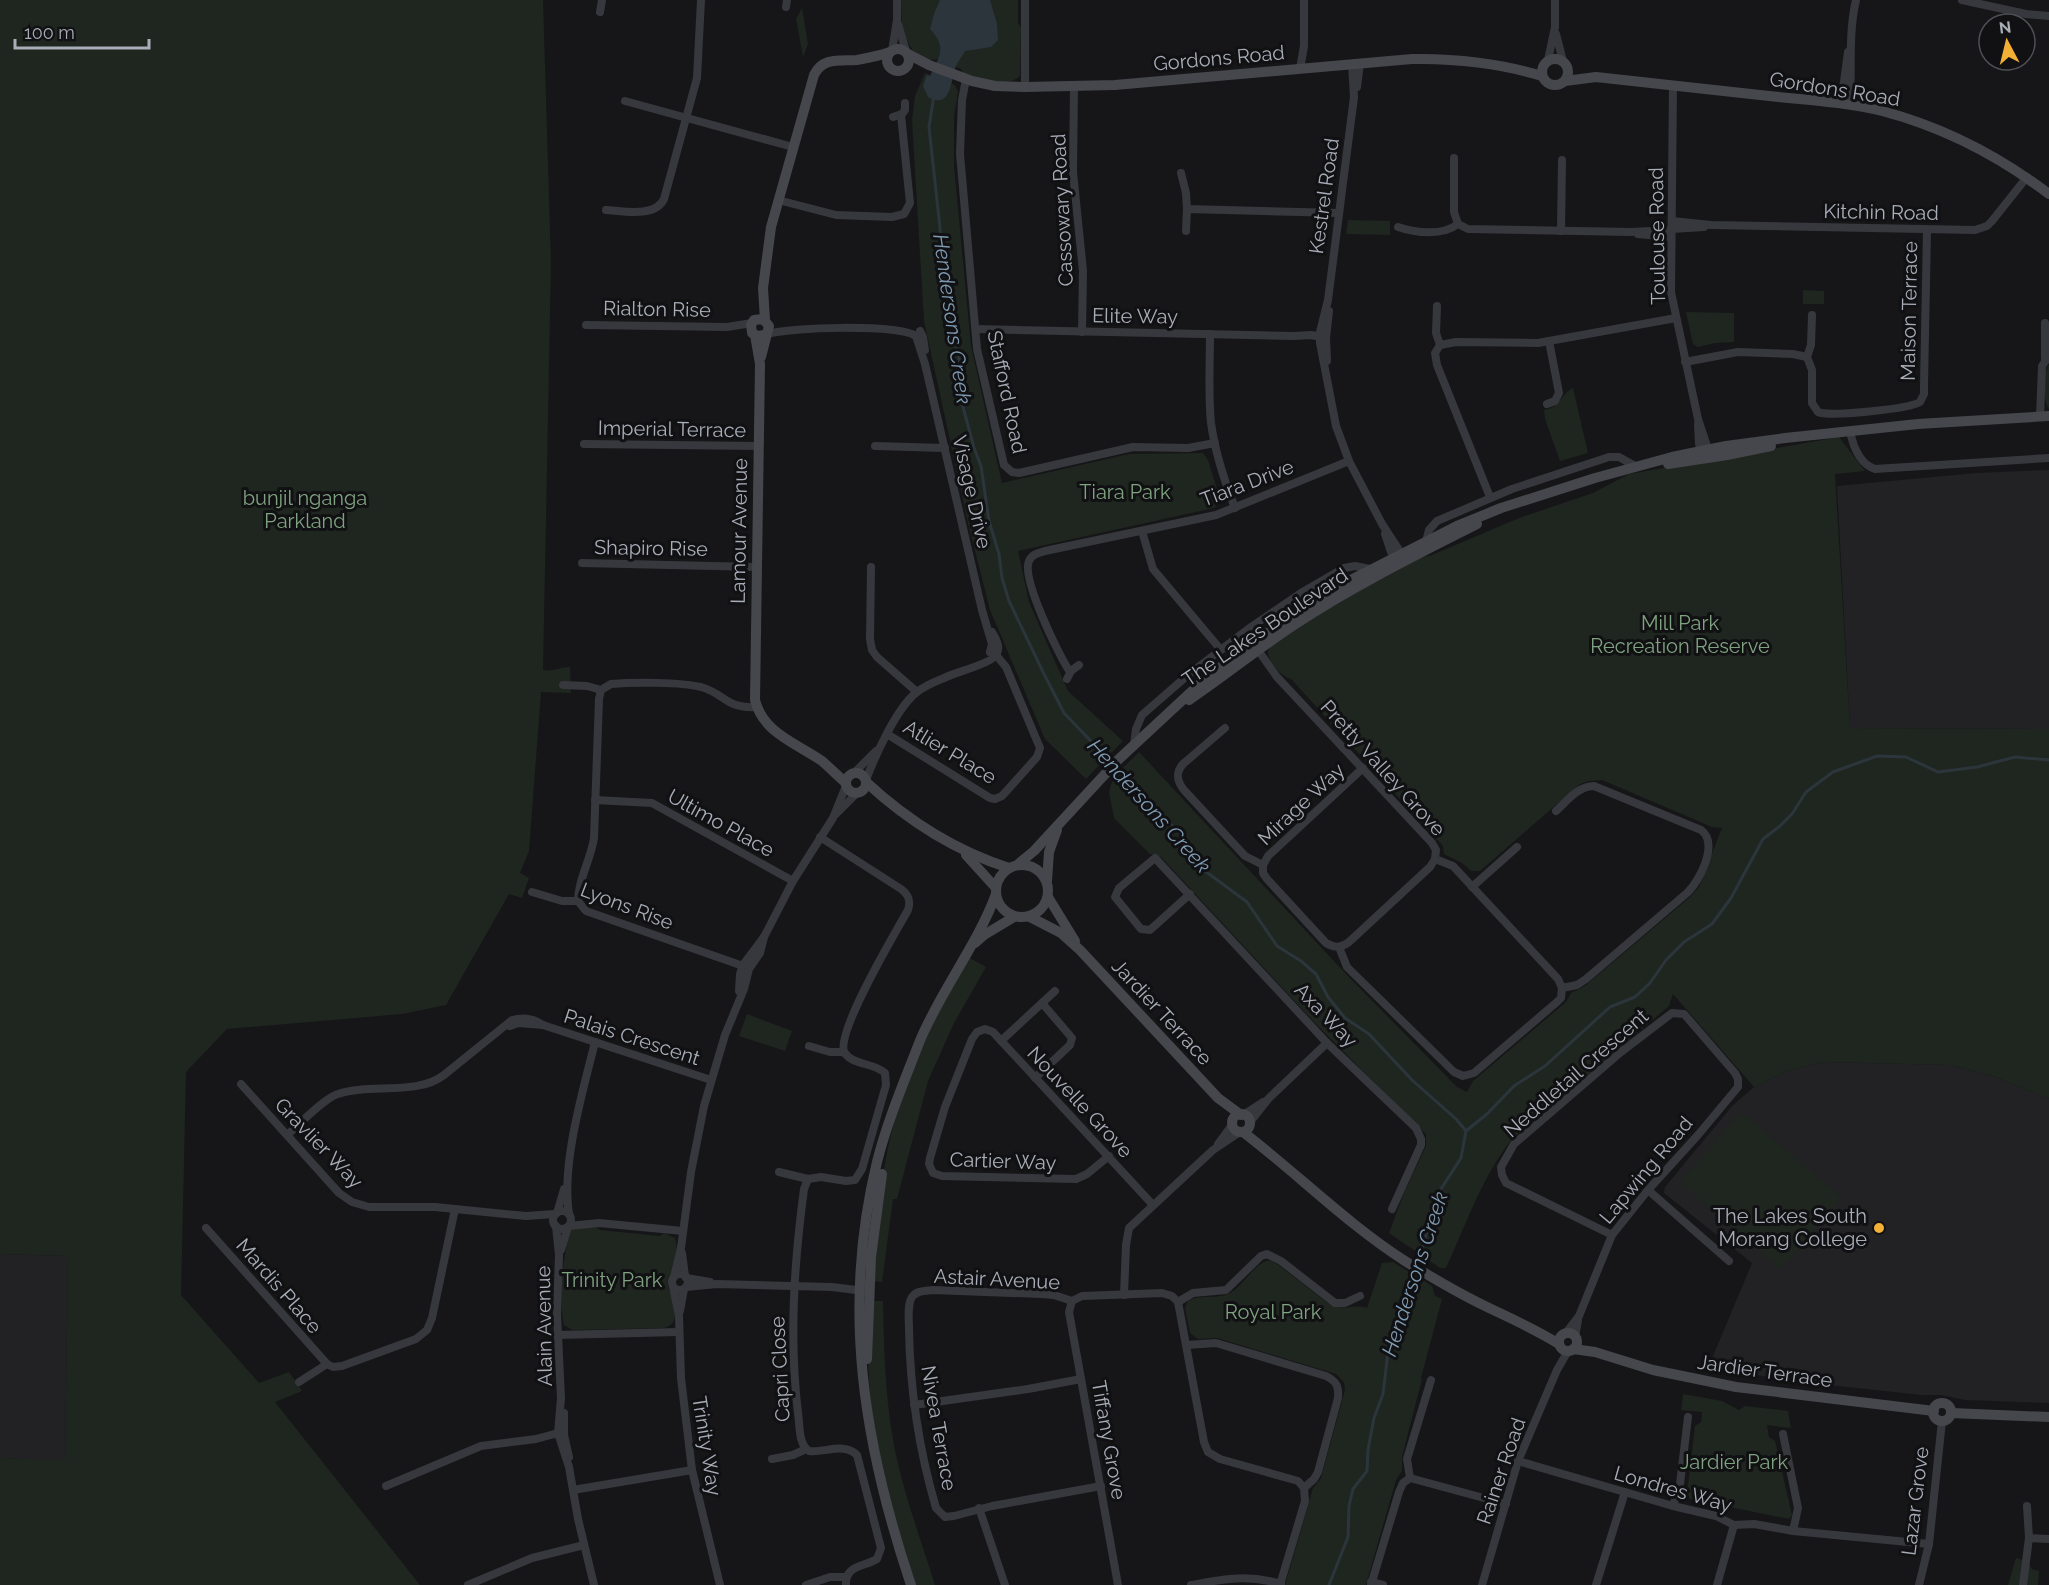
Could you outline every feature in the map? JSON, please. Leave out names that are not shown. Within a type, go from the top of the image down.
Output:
[{"type":"street","points":[[600,12],[602,0]]},
{"type":"street","points":[[606,210],[651,211],[662,204],[698,78],[701,0]]},
{"type":"street","points":[[897,0],[897,20],[887,62],[890,68],[900,72],[907,68],[910,62],[897,20]]},
{"type":"street","points":[[1025,0],[1025,87]]},
{"type":"street","points":[[1304,0],[1304,68]]},
{"type":"street","points":[[1555,0],[1555,27],[1545,67],[1547,82],[1554,85],[1565,81],[1568,73],[1555,27]]},
{"type":"street","points":[[1846,105],[1852,66],[1850,42],[1854,0]]},
{"type":"street","points":[[1962,0],[2026,14],[2049,16]]},
{"type":"street","points":[[891,51],[899,49],[907,53]]},
{"type":"street","name":"Lamour Avenue","points":[[756,703],[759,364],[757,330],[768,244],[778,200],[816,70],[830,61],[872,58],[891,51]]},
{"type":"street","name":"Gordons Road","points":[[907,53],[929,65],[966,79],[995,86],[1025,87],[1115,85],[1424,59],[1514,68],[1545,67]]},
{"type":"street","points":[[1545,67],[1556,59],[1565,63]]},
{"type":"street","name":"Lamour Avenue","points":[[854,60],[890,68]]},
{"type":"street","name":"Kestrel Road","points":[[1356,63],[1354,97],[1322,338],[1326,375],[1336,426],[1349,461],[1399,557]]},
{"type":"street","name":"Gordons Road","points":[[1565,63],[1596,77]]},
{"type":"street","name":"Gordons Road","points":[[907,68],[929,65]]},
{"type":"street","name":"Gordons Road","points":[[1565,81],[1596,77],[1846,105],[1891,114],[1939,130],[1981,149],[2027,177],[2049,194]]},
{"type":"street","name":"Stafford Road","points":[[966,79],[961,111],[961,166],[979,358],[1003,460],[1007,468],[1012,472],[1024,472],[1133,447],[1188,448],[1215,443]]},
{"type":"street","name":"Toulouse Road","points":[[1673,85],[1671,292],[1698,419],[1698,434],[1705,453]]},
{"type":"street","name":"Cassowary Road","points":[[1074,86],[1073,172],[1083,271],[1082,332]]},
{"type":"street","points":[[625,101],[793,147]]},
{"type":"street","points":[[778,200],[837,215],[892,217],[904,214],[910,203],[897,116],[905,110],[905,103]]},
{"type":"street","points":[[1398,226],[1408,230],[1443,231],[1458,224],[1454,212],[1454,158]]},
{"type":"street","points":[[1561,231],[1562,160]]},
{"type":"street","points":[[1181,173],[1187,209],[1186,231]]},
{"type":"street","name":"Kitchin Road","points":[[1458,224],[1468,229],[1631,232],[1711,225],[1969,231],[1982,229],[1992,221],[2027,177]]},
{"type":"street","points":[[1187,209],[1338,213]]},
{"type":"street","name":"Maison Terrace","points":[[1812,315],[1811,345],[1807,357],[1812,370],[1812,403],[1815,410],[1822,414],[1905,406],[1920,402],[1924,394],[1927,230]]},
{"type":"street","name":"Lamour Avenue","points":[[763,288],[766,321]]},
{"type":"street","points":[[1437,306],[1436,333],[1440,345]]},
{"type":"street","points":[[760,318],[797,328],[757,330],[760,318]]},
{"type":"street","points":[[1490,497],[1437,365],[1435,353],[1440,345],[1456,342],[1549,341],[1676,318]]},
{"type":"street","points":[[2045,323],[2047,357],[2041,370],[2045,417]]},
{"type":"street","name":"Rialton Rise","points":[[586,325],[727,327],[757,330]]},
{"type":"street","name":"Visage Drive","points":[[797,328],[891,330],[918,334],[993,654],[1006,667],[1040,748],[1037,757],[1002,796],[995,799]]},
{"type":"street","name":"Elite Way","points":[[976,329],[1322,338]]},
{"type":"street","points":[[1210,334],[1210,408],[1215,443],[1223,476],[1235,508]]},
{"type":"street","points":[[1547,404],[1555,400],[1559,393],[1549,341]]},
{"type":"street","points":[[1685,362],[1738,352],[1793,354],[1807,357]]},
{"type":"street","name":"The Lakes Boulevard","points":[[1013,867],[1034,851],[1119,759],[1157,723],[1294,614],[1370,569],[1529,499],[1637,467],[1763,440],[1936,423],[2045,417]]},
{"type":"street","points":[[1850,431],[1854,448],[1866,464],[1875,469],[2049,458]]},
{"type":"street","name":"Imperial Terrace","points":[[584,444],[758,446]]},
{"type":"street","points":[[875,446],[945,448]]},
{"type":"street","name":"The Lakes Boulevard","points":[[1426,545],[1429,530],[1437,521],[1490,497],[1609,457],[1619,457],[1637,467]]},
{"type":"street","name":"Tiara Drive","points":[[1079,664],[1069,676],[1035,596],[1028,569],[1030,559],[1045,552],[1216,515],[1349,461]]},
{"type":"street","points":[[1142,531],[1153,569],[1221,650]]},
{"type":"street","name":"The Lakes Boulevard","points":[[1255,646],[1399,557]]},
{"type":"street","name":"Shapiro Rise","points":[[582,563],[756,567]]},
{"type":"street","points":[[871,567],[870,639],[872,650],[917,692]]},
{"type":"street","name":"The Lakes Boulevard","points":[[1134,745],[1136,729],[1142,715],[1221,650],[1275,610],[1336,572],[1349,567],[1370,569]]},
{"type":"street","name":"Pretty Valley Grove","points":[[1255,646],[1277,676],[1432,843],[1436,850],[1435,859],[1453,866],[1558,979],[1562,988]]},
{"type":"street","points":[[833,818],[850,779],[879,747],[906,704],[917,692],[993,654]]},
{"type":"street","points":[[578,901],[578,892],[593,846],[599,699],[601,690],[611,684],[689,685],[706,689],[740,708],[756,703],[764,721],[771,728],[850,779],[863,776],[890,804],[962,851],[1013,867],[1031,866],[1038,870],[1047,881],[1048,897],[1042,909],[1030,917],[1014,916],[1002,908],[996,891],[962,851]]},
{"type":"street","points":[[563,685],[590,686],[601,690]]},
{"type":"street","points":[[1225,728],[1183,764],[1178,771],[1178,780],[1184,790],[1245,856],[1263,865],[1263,873],[1267,879],[1326,943],[1339,947],[1348,942],[1430,867],[1435,859]]},
{"type":"street","name":"Atlier Place","points":[[887,734],[995,799]]},
{"type":"street","points":[[864,1288],[717,1284],[679,1290],[673,1287],[671,1282],[681,1248],[696,1140],[711,1080],[737,1001],[744,989],[745,967],[759,953],[764,937],[793,881],[820,837],[833,818],[865,789],[879,747]]},
{"type":"street","name":"Mirage Way","points":[[1263,865],[1268,856],[1363,768]]},
{"type":"street","points":[[850,779],[850,791],[890,804]]},
{"type":"street","points":[[1339,947],[1347,967],[1454,1072],[1467,1076],[1474,1072],[1515,1040],[1557,1002],[1561,998],[1562,988],[1577,985],[1586,979],[1687,894],[1698,879],[1709,849],[1710,843],[1707,835],[1701,830],[1594,786],[1587,786],[1578,791],[1556,811]]},
{"type":"street","name":"Ultimo Place","points":[[595,801],[652,803],[793,881]]},
{"type":"street","name":"The Lakes Boulevard","points":[[1047,881],[1049,852],[1059,825]]},
{"type":"street","points":[[779,1172],[808,1179],[821,1177],[851,1181],[858,1176],[886,1085],[885,1073],[851,1059],[844,1052],[844,1039],[852,1018],[910,902],[907,894],[901,889],[820,837]]},
{"type":"street","points":[[1472,887],[1516,847]]},
{"type":"street","name":"Axa Way","points":[[1190,894],[1150,930],[1141,929],[1118,904],[1115,895],[1119,888],[1155,858],[1190,894],[1327,1043],[1416,1128],[1420,1135],[1421,1145],[1392,1209]]},
{"type":"street","points":[[911,1585],[885,1502],[867,1413],[864,1288],[892,1115],[920,1041],[948,984],[990,911],[998,880],[1013,867]]},
{"type":"street","name":"Lyons Rise","points":[[532,892],[562,901],[578,901],[586,911],[710,954],[732,966],[745,967]]},
{"type":"street","name":"Jardier Terrace","points":[[1048,897],[1080,950]]},
{"type":"street","points":[[966,952],[984,935],[1014,916]]},
{"type":"street","name":"Jardier Terrace","points":[[1030,917],[1061,933],[1080,950],[1267,1150],[1342,1216],[1429,1276],[1540,1332],[1653,1370],[1736,1388],[1934,1411]]},
{"type":"street","points":[[1001,1041],[1055,991]]},
{"type":"street","points":[[1035,1078],[1070,1045],[1072,1040],[1069,1032],[1041,1003]]},
{"type":"street","name":"Neddletail Crescent","points":[[1612,1235],[1506,1182],[1501,1167],[1515,1144],[1622,1052],[1672,1013],[1684,1014],[1735,1073],[1738,1086]]},
{"type":"street","name":"Palais Crescent","points":[[287,1135],[330,1098],[340,1093],[424,1084],[438,1080],[498,1032],[518,1023],[543,1025],[711,1080]]},
{"type":"street","name":"Nouvelle Grove","points":[[979,1031],[990,1030],[1154,1205]]},
{"type":"street","name":"Cartier Way","points":[[979,1031],[975,1034],[962,1064],[942,1118],[929,1164],[933,1173],[942,1176],[1076,1179],[1087,1174],[1109,1156]]},
{"type":"street","points":[[595,1042],[555,1225],[563,1228],[598,1223],[683,1231]]},
{"type":"street","points":[[1124,1295],[1127,1232],[1132,1225],[1327,1043]]},
{"type":"street","points":[[809,1046],[830,1052],[844,1052]]},
{"type":"street","name":"Gravlier Way","points":[[241,1084],[339,1193],[352,1202],[369,1207],[455,1209],[526,1216],[556,1214]]},
{"type":"street","name":"Lapwing Road","points":[[1568,1342],[1612,1235],[1738,1086]]},
{"type":"street","name":"Capri Close","points":[[806,1449],[802,1442],[796,1391],[794,1286],[804,1189],[808,1179]]},
{"type":"street","points":[[566,1182],[571,1221],[568,1226]]},
{"type":"street","points":[[1648,1190],[1729,1260]]},
{"type":"street","points":[[299,1382],[327,1365],[342,1366],[416,1339],[427,1330],[432,1318],[455,1209]]},
{"type":"street","points":[[556,1214],[564,1211],[598,1223]]},
{"type":"street","name":"Gravlier Way","points":[[526,1216],[555,1225]]},
{"type":"street","name":"Alain Avenue","points":[[555,1225],[559,1255],[557,1335],[561,1398],[560,1436],[569,1467],[594,1585]]},
{"type":"street","name":"Alain Avenue","points":[[559,1255],[568,1226]]},
{"type":"street","name":"Mardis Place","points":[[206,1228],[327,1365]]},
{"type":"street","points":[[681,1248],[685,1277],[688,1282],[685,1288]]},
{"type":"street","points":[[1191,1585],[1244,1577],[1281,1584],[1305,1501],[1304,1488],[1298,1481],[1220,1459],[1209,1452],[1204,1442],[1178,1302],[1194,1293],[1226,1290],[1261,1256],[1267,1254],[1281,1260],[1335,1303],[1345,1303],[1359,1296]]},
{"type":"street","points":[[674,1277],[680,1274],[717,1284]]},
{"type":"street","name":"Trinity Way","points":[[673,1287],[679,1316],[684,1409],[692,1470],[720,1583]]},
{"type":"street","name":"Trinity Way","points":[[679,1316],[685,1288]]},
{"type":"street","name":"Astair Avenue","points":[[917,1293],[933,1290],[1041,1294],[1054,1295],[1072,1301],[1082,1296],[1163,1293],[1172,1296],[1178,1302]]},
{"type":"street","name":"Nivea Terrace","points":[[917,1293],[911,1299],[909,1309],[914,1405],[937,1511],[951,1517],[980,1508],[1101,1486]]},
{"type":"street","name":"Tiffany Grove","points":[[1072,1301],[1069,1312],[1118,1585]]},
{"type":"street","points":[[557,1335],[679,1332]]},
{"type":"street","name":"Rainer Road","points":[[1482,1585],[1518,1461],[1568,1342]]},
{"type":"street","points":[[1187,1345],[1210,1343],[1221,1345],[1326,1376],[1335,1382],[1338,1398],[1318,1472],[1304,1488]]},
{"type":"street","points":[[914,1405],[1081,1379]]},
{"type":"street","points":[[1410,1478],[1407,1459],[1431,1380]]},
{"type":"street","points":[[1943,1404],[1948,1406],[1951,1413],[1948,1419],[1942,1421],[1936,1419],[1934,1411],[1937,1405],[1943,1404]]},
{"type":"street","points":[[1951,1413],[2049,1417]]},
{"type":"street","points":[[1673,1506],[1680,1484],[1688,1417]]},
{"type":"street","name":"Lazar Grove","points":[[1919,1585],[1929,1544],[1942,1421]]},
{"type":"street","points":[[1783,1434],[1797,1508],[1793,1531]]},
{"type":"street","points":[[386,1486],[480,1446],[560,1436]]},
{"type":"street","points":[[772,1459],[793,1455],[806,1449],[820,1452],[844,1448],[854,1452],[859,1460],[881,1552],[873,1561],[850,1570],[846,1581],[830,1577],[806,1585]]},
{"type":"street","name":"Londres Way","points":[[1518,1461],[1673,1506],[1716,1516],[1734,1525],[1754,1524],[1793,1531],[1929,1544]]},
{"type":"street","points":[[573,1490],[692,1470]]},
{"type":"street","points":[[1410,1478],[1506,1504]]},
{"type":"street","points":[[1383,1585],[1371,1583],[1399,1492],[1403,1483],[1410,1478]]},
{"type":"street","points":[[1596,1585],[1625,1492]]},
{"type":"street","points":[[2023,1585],[2029,1538],[2027,1506]]},
{"type":"street","points":[[980,1508],[1005,1585]]},
{"type":"street","points":[[1718,1585],[1734,1525]]},
{"type":"street","points":[[2029,1538],[2049,1539]]},
{"type":"street","points":[[468,1585],[532,1558],[584,1545]]},
{"type":"shaded area","points":[[940,0],[990,0],[997,24],[998,40],[991,47],[965,51],[956,66],[948,93],[941,100],[935,100],[928,97],[923,86],[927,75],[930,76],[934,69],[940,52],[939,41],[930,29]]},
{"type":"shaded area","points":[[2049,470],[2049,729],[1850,728],[1837,486],[1976,473]]},
{"type":"shaded area","name":"The Lakes South Morang College","points":[[1824,1062],[1951,1065],[1996,1077],[2049,1099],[2049,1403],[1965,1400],[1941,1395],[1810,1383],[1708,1368],[1752,1263],[1664,1193],[1665,1187],[1733,1105],[1754,1087],[1786,1071]]},
{"type":"shaded area","points":[[0,1254],[68,1256],[65,1461],[0,1458]]},
{"type":"green space","name":"bunjil nganga Parkland","points":[[0,0],[543,0],[551,263],[543,670],[570,667],[571,693],[541,692],[529,851],[520,873],[529,878],[522,898],[509,894],[446,1005],[402,1014],[227,1029],[186,1072],[181,1295],[259,1383],[289,1372],[302,1391],[275,1402],[420,1585],[0,1585],[0,1458],[65,1460],[68,1256],[0,1254]]},
{"type":"green space","points":[[901,0],[1018,0],[1018,23],[1021,27],[1020,76],[1008,82],[984,79],[963,73],[961,69],[939,59],[929,60],[912,50],[902,29]]},
{"type":"green space","points":[[802,8],[808,44],[803,57],[796,19]]},
{"type":"green space","name":"Tiara Park","points":[[925,73],[955,85],[958,92],[954,116],[954,166],[971,346],[1002,483],[1129,454],[1203,453],[1208,460],[1221,502],[1214,508],[1018,551],[1029,602],[1068,691],[1123,741],[1086,779],[1045,739],[990,610],[968,523],[924,321],[912,120],[915,96]]},
{"type":"green space","points":[[1348,220],[1390,221],[1390,235],[1346,234]]},
{"type":"green space","points":[[1803,290],[1824,291],[1824,304],[1803,304]]},
{"type":"green space","points":[[1686,312],[1734,313],[1734,342],[1698,347],[1693,344]]},
{"type":"green space","points":[[2049,364],[2049,409],[2044,386]]},
{"type":"green space","points":[[1573,388],[1588,453],[1560,461],[1544,410],[1558,403]]},
{"type":"green space","name":"Mill Park Recreation Reserve","points":[[1839,437],[1865,471],[1835,474],[1850,728],[2049,729],[2049,1099],[1996,1077],[1951,1065],[1824,1062],[1786,1071],[1754,1087],[1673,994],[1669,1006],[1511,1140],[1491,1170],[1446,1268],[1440,1268],[1389,1233],[1404,1193],[1426,1146],[1426,1134],[1314,1022],[1161,857],[1150,854],[1114,818],[1109,792],[1113,778],[1139,752],[1346,974],[1457,1087],[1467,1092],[1473,1081],[1566,1002],[1571,993],[1585,986],[1690,897],[1699,887],[1722,828],[1712,827],[1602,780],[1590,781],[1580,784],[1480,871],[1471,871],[1462,863],[1444,854],[1443,846],[1291,679],[1276,668],[1268,655],[1269,647],[1273,642],[1411,560],[1432,555],[1519,518],[1593,493],[1629,474]]},
{"type":"green space","points":[[968,957],[986,967],[954,1023],[928,1081],[897,1199],[893,1199],[882,1282],[872,1281],[882,1181],[894,1123],[921,1050]]},
{"type":"green space","points":[[747,1014],[792,1031],[785,1051],[739,1036]]},
{"type":"green space","points":[[1741,1112],[1842,1198],[1781,1269],[1680,1183]]},
{"type":"green space","name":"Trinity Park","points":[[594,1226],[600,1230],[660,1236],[664,1233],[675,1238],[676,1259],[668,1279],[675,1313],[671,1325],[664,1328],[573,1330],[564,1325],[561,1303],[562,1277],[571,1229]]},
{"type":"green space","name":"Royal Park","points":[[1269,1260],[1335,1306],[1367,1308],[1382,1263],[1393,1262],[1432,1286],[1435,1296],[1442,1299],[1402,1457],[1402,1471],[1396,1480],[1366,1585],[1285,1585],[1313,1488],[1321,1478],[1345,1390],[1344,1382],[1336,1374],[1217,1338],[1198,1339],[1190,1333],[1185,1308],[1188,1301],[1199,1297],[1228,1294],[1238,1287],[1254,1269]]},
{"type":"green space","points":[[871,1301],[883,1301],[886,1384],[892,1434],[905,1491],[935,1585],[916,1585],[879,1458],[868,1369]]},
{"type":"green space","name":"Jardier Park","points":[[1683,1394],[1722,1401],[1739,1410],[1745,1406],[1788,1411],[1791,1428],[1767,1425],[1769,1437],[1775,1441],[1792,1515],[1789,1519],[1690,1499],[1687,1494],[1695,1426],[1701,1422],[1702,1412],[1681,1410]]},
{"type":"green space","points":[[2016,1558],[2027,1561],[2032,1569],[2039,1571],[2038,1585],[2008,1585]]},
{"type":"waterway","name":"Hendersons Creek","points":[[934,95],[929,127],[940,228],[942,273],[950,328],[959,354],[958,388],[981,466],[989,521],[1009,601],[1064,713],[1185,839],[1205,871],[1247,902],[1277,946],[1301,961],[1316,974],[1328,997],[1345,1018],[1369,1034],[1412,1080],[1456,1119],[1466,1131],[1461,1158],[1439,1192],[1417,1265]]},
{"type":"waterway","points":[[1466,1131],[1487,1114],[1514,1086],[1545,1066],[1610,1007],[1635,997],[1650,983],[1666,960],[1684,942],[1712,924],[1731,898],[1763,839],[1792,814],[1806,792],[1833,772],[1877,756],[1906,757],[1938,772],[1977,767],[2015,757],[2049,760]]},
{"type":"waterway","name":"Hendersons Creek","points":[[1329,1585],[1348,1537],[1349,1506],[1353,1489],[1367,1471],[1368,1450],[1374,1418],[1383,1394],[1388,1352],[1408,1309],[1410,1281],[1414,1271]]},
{"type":"place","name":"The Lakes South Morang College","points":[[1879,1228]]}]
